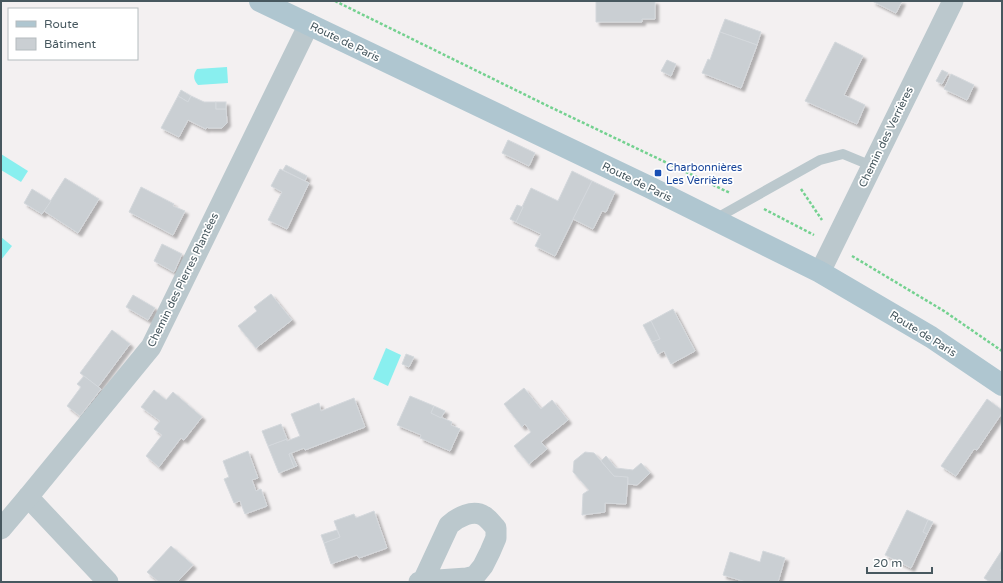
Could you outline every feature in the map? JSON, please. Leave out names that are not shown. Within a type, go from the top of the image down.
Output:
[{"type":"main road","name":"Route de Paris","points":[[260,1],[820,272],[931,337],[1002,385]]},
{"type":"street","name":"Chemin des Verrières","points":[[820,272],[952,1]]},
{"type":"street","name":"Chemin des Pierres Plantées","points":[[1,529],[151,347],[309,24]]},
{"type":"street","points":[[28,498],[108,582]]},
{"type":"lane","points":[[715,220],[820,160],[843,154],[872,166]]},
{"type":"path","points":[[335,1],[548,106],[748,201],[837,236]]},
{"type":"path","points":[[792,175],[821,219],[837,236],[1002,351]]},
{"type":"water","points":[[227,67],[228,83],[198,85],[194,79],[197,69]]},
{"type":"water","points":[[1,154],[28,171],[21,182],[1,170]]},
{"type":"water","points":[[1,237],[12,246],[1,260]]},
{"type":"water","points":[[386,348],[401,355],[388,386],[373,379]]},
{"type":"building","points":[[596,1],[655,1],[655,19],[642,19],[642,22],[596,22]]},
{"type":"building","points":[[872,1],[902,1],[896,13]]},
{"type":"building","points":[[725,19],[761,32],[757,45],[720,32]]},
{"type":"building","points":[[720,32],[757,45],[741,88],[702,73],[708,59],[710,60]]},
{"type":"building","points":[[835,42],[863,56],[844,95],[865,105],[857,124],[805,101]]},
{"type":"building","points":[[667,60],[676,64],[671,76],[661,71]]},
{"type":"building","points":[[942,70],[948,73],[942,84],[936,81]]},
{"type":"building","points":[[951,74],[974,85],[967,100],[944,89]]},
{"type":"building","points":[[181,90],[191,96],[188,102],[178,96]]},
{"type":"building","points":[[178,96],[188,102],[191,96],[204,102],[216,102],[216,109],[226,109],[227,123],[222,128],[207,127],[206,129],[188,120],[179,137],[161,128]]},
{"type":"building","points":[[216,102],[226,102],[226,109],[216,109]]},
{"type":"building","points":[[508,140],[535,153],[529,166],[502,153]]},
{"type":"building","points":[[286,165],[307,176],[305,181],[283,170]]},
{"type":"building","points":[[280,169],[309,183],[287,229],[268,220],[282,192],[271,186]]},
{"type":"building","points":[[572,171],[592,181],[555,256],[535,246],[541,234],[516,222],[531,188],[558,201]]},
{"type":"building","points":[[65,178],[99,199],[78,233],[44,211]]},
{"type":"building","points":[[592,181],[615,192],[606,212],[602,211],[593,229],[573,219]]},
{"type":"building","points":[[141,187],[174,204],[173,206],[185,211],[173,235],[129,212]]},
{"type":"building","points":[[32,189],[51,201],[42,214],[24,203]]},
{"type":"building","points":[[517,205],[523,207],[516,222],[510,219]]},
{"type":"building","points":[[162,244],[182,254],[174,272],[154,261]]},
{"type":"building","points":[[271,294],[292,320],[256,348],[238,326],[257,311],[254,307]]},
{"type":"building","points":[[133,295],[155,308],[148,320],[126,307]]},
{"type":"building","points":[[673,309],[695,351],[671,364],[664,351],[658,354],[652,342],[660,339],[651,321]]},
{"type":"building","points":[[651,321],[660,339],[652,342],[643,325]]},
{"type":"building","points":[[112,330],[130,344],[98,387],[80,373]]},
{"type":"building","points":[[406,354],[414,357],[409,367],[402,364]]},
{"type":"building","points":[[84,376],[101,389],[80,416],[67,406],[81,387],[77,384]]},
{"type":"building","points":[[524,388],[541,409],[552,400],[568,420],[541,442],[547,449],[529,464],[514,446],[531,432],[525,424],[522,427],[504,404]]},
{"type":"building","points":[[154,390],[166,400],[173,392],[202,417],[184,440],[181,438],[159,467],[146,456],[162,435],[154,429],[160,421],[141,407]]},
{"type":"building","points":[[410,396],[434,406],[431,413],[452,422],[451,425],[460,429],[450,451],[420,438],[421,435],[397,425]]},
{"type":"building","points":[[354,398],[365,427],[305,450],[304,448],[289,454],[294,467],[279,473],[268,446],[300,436],[291,414],[319,403],[321,411]]},
{"type":"building","points":[[987,399],[1002,410],[1002,413],[977,450],[974,449],[956,476],[941,466]]},
{"type":"building","points":[[434,406],[445,411],[441,418],[431,413]]},
{"type":"building","points":[[281,424],[287,439],[268,446],[262,431]]},
{"type":"building","points":[[248,451],[258,478],[252,480],[256,491],[261,489],[267,506],[245,514],[240,501],[234,503],[224,479],[229,477],[223,461]]},
{"type":"building","points":[[585,452],[594,453],[614,476],[628,477],[626,504],[605,503],[605,512],[582,515],[583,494],[589,490],[573,472],[574,461]]},
{"type":"building","points":[[291,453],[297,466],[294,467],[289,454]]},
{"type":"building","points":[[606,456],[616,468],[633,470],[641,463],[650,473],[637,485],[628,484],[628,477],[614,476],[601,461]]},
{"type":"building","points":[[907,510],[928,520],[923,532],[927,534],[911,568],[885,555]]},
{"type":"building","points":[[374,511],[387,548],[359,558],[357,555],[331,564],[324,543],[340,537],[334,521],[354,514],[356,518]]},
{"type":"building","points":[[928,520],[933,522],[927,534],[923,532]]},
{"type":"building","points":[[337,530],[340,537],[324,543],[321,535]]},
{"type":"building","points":[[171,546],[193,565],[177,582],[159,582],[147,572]]},
{"type":"building","points":[[1002,550],[1002,568],[1000,570],[1002,571],[1002,582],[990,582],[984,578]]},
{"type":"building","points":[[763,551],[785,558],[778,582],[746,582],[723,575],[730,552],[760,562]]},
{"type":"place","name":"Charbonnières Les Verrières","points":[[658,173]]}]
